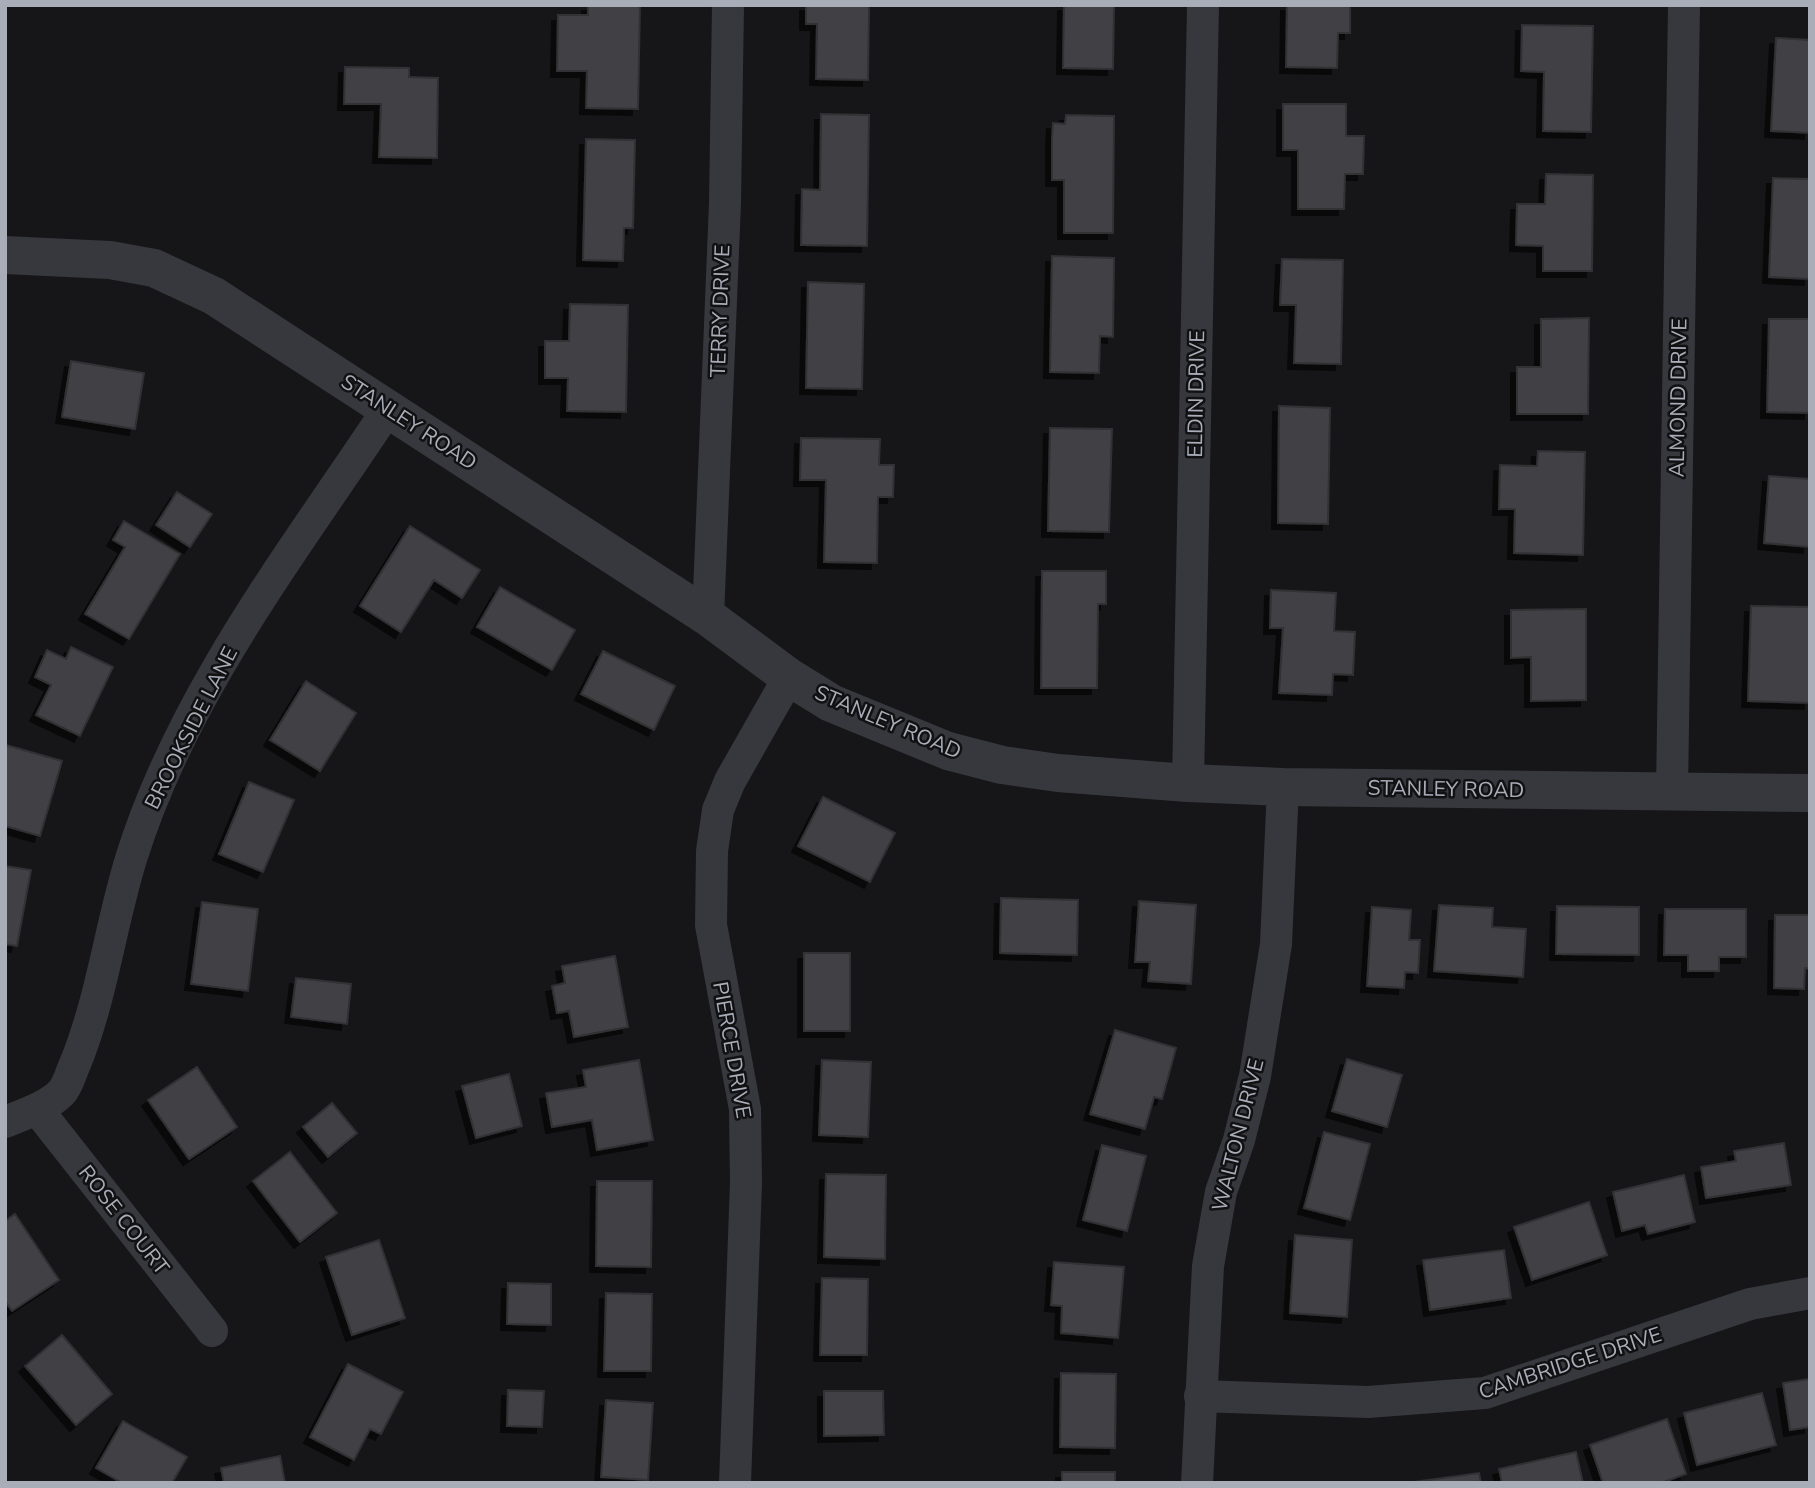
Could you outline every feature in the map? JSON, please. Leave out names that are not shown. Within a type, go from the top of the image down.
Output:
[{"type":"street","name":"TERRY DRIVE","points":[[708,617],[725,203],[728,5]]},
{"type":"street","name":"ELDIN DRIVE","points":[[1188,783],[1203,5]]},
{"type":"street","name":"ALMOND DRIVE","points":[[1672,791],[1684,5]]},
{"type":"street","name":"STANLEY ROAD","points":[[5,255],[110,260],[154,268],[214,296],[708,617],[789,677],[831,703],[948,751],[1002,765],[1058,773],[1188,783],[1283,787],[1810,793]]},
{"type":"street","name":"BROOKSIDE LANE","points":[[5,1122],[37,1109],[63,1091],[90,1026],[131,859],[156,789],[221,662],[388,409]]},
{"type":"street","name":"PIERCE DRIVE","points":[[735,1483],[746,1183],[745,1108],[710,925],[712,851],[718,810],[730,781],[789,677]]},
{"type":"street","name":"WALTON DRIVE","points":[[1197,1483],[1209,1266],[1221,1192],[1239,1140],[1255,1076],[1276,944],[1283,787]]},
{"type":"street","name":"ROSE COURT","points":[[37,1109],[212,1331]]},
{"type":"street","name":"CAMBRIDGE DRIVE","points":[[1200,1396],[1368,1402],[1485,1393],[1750,1304],[1810,1293]]},
{"type":"building","points":[[588,5],[640,5],[638,109],[586,108],[587,71],[557,71],[558,15],[588,15]]},
{"type":"building","points":[[806,5],[869,5],[868,80],[816,79],[817,24],[806,24]]},
{"type":"building","points":[[1064,5],[1114,5],[1113,69],[1063,68]]},
{"type":"building","points":[[1287,5],[1350,5],[1350,33],[1338,33],[1337,68],[1286,67]]},
{"type":"building","points":[[1522,25],[1593,26],[1591,132],[1543,131],[1544,72],[1521,71]]},
{"type":"building","points":[[1776,38],[1810,40],[1810,133],[1771,131]]},
{"type":"building","points":[[345,67],[409,68],[409,77],[438,78],[437,158],[379,157],[381,104],[344,104]]},
{"type":"building","points":[[1283,104],[1346,104],[1346,136],[1364,136],[1363,174],[1345,174],[1344,209],[1298,209],[1298,150],[1283,150]]},
{"type":"building","points":[[821,114],[869,115],[867,246],[801,245],[802,189],[820,190]]},
{"type":"building","points":[[1066,115],[1114,116],[1113,233],[1064,233],[1064,180],[1052,180],[1052,138],[1053,123],[1065,124]]},
{"type":"building","points":[[586,139],[635,140],[633,228],[624,228],[623,261],[583,260]]},
{"type":"building","points":[[1546,174],[1593,175],[1592,271],[1543,271],[1543,246],[1516,245],[1517,204],[1545,204]]},
{"type":"building","points":[[1773,178],[1810,179],[1810,279],[1769,277]]},
{"type":"building","points":[[1052,256],[1114,258],[1113,337],[1100,336],[1099,373],[1050,372]]},
{"type":"building","points":[[1282,259],[1343,260],[1341,364],[1294,363],[1296,305],[1280,305]]},
{"type":"building","points":[[808,282],[864,284],[862,389],[806,388]]},
{"type":"building","points":[[570,304],[628,305],[626,412],[567,411],[568,378],[545,378],[545,341],[569,341]]},
{"type":"building","points":[[1589,318],[1588,414],[1517,414],[1517,367],[1541,367],[1541,319]]},
{"type":"building","points":[[1769,319],[1810,319],[1810,413],[1767,412]]},
{"type":"building","points":[[71,361],[144,373],[135,429],[62,417]]},
{"type":"building","points":[[1279,406],[1330,408],[1328,524],[1278,523]]},
{"type":"building","points":[[1050,428],[1112,429],[1109,532],[1048,531]]},
{"type":"building","points":[[801,438],[880,439],[879,465],[894,465],[893,497],[878,497],[877,563],[824,562],[826,480],[800,480]]},
{"type":"building","points":[[1538,451],[1585,452],[1583,555],[1514,553],[1515,509],[1499,509],[1500,465],[1537,466]]},
{"type":"building","points":[[1769,476],[1810,479],[1809,547],[1764,543]]},
{"type":"building","points":[[177,492],[212,514],[190,547],[156,525]]},
{"type":"building","points":[[124,521],[180,554],[129,639],[85,614],[125,547],[113,540]]},
{"type":"building","points":[[410,526],[480,570],[462,598],[434,580],[401,632],[360,606]]},
{"type":"building","points":[[1042,571],[1106,571],[1106,604],[1098,604],[1097,688],[1041,688]]},
{"type":"building","points":[[500,587],[575,630],[552,670],[477,627]]},
{"type":"building","points":[[1271,590],[1336,593],[1334,631],[1355,632],[1353,675],[1333,674],[1332,695],[1279,693],[1283,628],[1270,628]]},
{"type":"building","points":[[1751,606],[1810,607],[1810,703],[1748,701]]},
{"type":"building","points":[[1586,609],[1586,700],[1531,701],[1531,657],[1511,658],[1511,610]]},
{"type":"building","points":[[71,647],[113,667],[80,736],[36,715],[51,685],[35,677],[47,650],[66,659]]},
{"type":"building","points":[[603,651],[675,686],[654,730],[581,694]]},
{"type":"building","points":[[306,681],[356,713],[320,771],[270,740]]},
{"type":"building","points":[[6,745],[62,761],[40,836],[5,826]]},
{"type":"building","points":[[249,782],[294,800],[263,872],[219,854]]},
{"type":"building","points":[[823,797],[895,833],[870,882],[798,846]]},
{"type":"building","points":[[5,866],[31,870],[17,946],[5,944]]},
{"type":"building","points":[[1001,898],[1078,900],[1077,955],[1000,953]]},
{"type":"building","points":[[1139,901],[1196,905],[1191,984],[1148,981],[1150,962],[1135,962]]},
{"type":"building","points":[[202,902],[258,909],[248,991],[191,984]]},
{"type":"building","points":[[1439,905],[1493,908],[1492,927],[1526,929],[1523,977],[1434,971]]},
{"type":"building","points":[[1557,906],[1639,907],[1639,955],[1556,954]]},
{"type":"building","points":[[1372,907],[1411,910],[1409,940],[1420,940],[1418,973],[1405,972],[1404,988],[1367,986]]},
{"type":"building","points":[[1665,909],[1746,909],[1746,957],[1719,957],[1719,971],[1688,971],[1688,955],[1664,955]]},
{"type":"building","points":[[1775,915],[1810,915],[1810,969],[1805,968],[1804,989],[1774,988]]},
{"type":"building","points":[[804,953],[850,953],[850,1031],[804,1031]]},
{"type":"building","points":[[615,956],[628,1027],[574,1037],[569,1011],[557,1013],[552,986],[565,983],[562,966]]},
{"type":"building","points":[[296,978],[351,984],[347,1024],[291,1017]]},
{"type":"building","points":[[1115,1030],[1176,1048],[1162,1099],[1154,1097],[1145,1129],[1090,1114]]},
{"type":"building","points":[[1347,1059],[1402,1075],[1387,1127],[1332,1111]]},
{"type":"building","points":[[639,1060],[653,1140],[597,1150],[592,1120],[552,1127],[546,1093],[586,1087],[583,1070]]},
{"type":"building","points":[[822,1060],[871,1062],[868,1137],[819,1135]]},
{"type":"building","points":[[197,1067],[237,1127],[189,1159],[148,1100]]},
{"type":"building","points":[[509,1074],[522,1126],[476,1138],[462,1086]]},
{"type":"building","points":[[332,1103],[357,1133],[328,1157],[303,1127]]},
{"type":"building","points":[[1324,1132],[1370,1144],[1350,1220],[1304,1208]]},
{"type":"building","points":[[1784,1143],[1791,1185],[1706,1198],[1701,1167],[1736,1161],[1734,1151]]},
{"type":"building","points":[[1102,1145],[1146,1156],[1127,1231],[1083,1220]]},
{"type":"building","points":[[290,1152],[337,1213],[300,1242],[253,1181]]},
{"type":"building","points":[[826,1174],[886,1175],[885,1259],[824,1257]]},
{"type":"building","points":[[1684,1175],[1695,1222],[1648,1234],[1645,1225],[1622,1231],[1613,1192]]},
{"type":"building","points":[[597,1181],[652,1181],[651,1267],[596,1266]]},
{"type":"building","points":[[1589,1202],[1607,1255],[1532,1280],[1514,1227]]},
{"type":"building","points":[[15,1214],[59,1280],[12,1311],[5,1301],[5,1221]]},
{"type":"building","points":[[1295,1235],[1352,1240],[1347,1317],[1290,1313]]},
{"type":"building","points":[[379,1240],[405,1318],[352,1335],[326,1257]]},
{"type":"building","points":[[1504,1250],[1511,1298],[1430,1310],[1423,1260]]},
{"type":"building","points":[[1054,1262],[1124,1267],[1118,1338],[1061,1333],[1062,1306],[1051,1305]]},
{"type":"building","points":[[822,1278],[868,1279],[867,1355],[820,1355]]},
{"type":"building","points":[[508,1283],[551,1284],[551,1325],[507,1324]]},
{"type":"building","points":[[606,1293],[652,1294],[651,1371],[604,1371]]},
{"type":"building","points":[[62,1335],[112,1394],[76,1425],[25,1366]]},
{"type":"building","points":[[348,1364],[403,1392],[381,1434],[370,1429],[354,1460],[310,1437]]},
{"type":"building","points":[[1061,1373],[1116,1374],[1115,1448],[1060,1447]]},
{"type":"building","points":[[1810,1379],[1810,1427],[1790,1430],[1783,1383]]},
{"type":"building","points":[[508,1390],[544,1391],[542,1427],[507,1426]]},
{"type":"building","points":[[824,1391],[883,1391],[884,1435],[824,1436]]},
{"type":"building","points":[[1762,1393],[1776,1445],[1697,1465],[1684,1413]]},
{"type":"building","points":[[606,1400],[653,1403],[648,1480],[601,1477]]},
{"type":"building","points":[[1667,1419],[1686,1474],[1661,1483],[1603,1483],[1590,1445]]},
{"type":"building","points":[[123,1421],[187,1457],[172,1483],[122,1483],[96,1468]]},
{"type":"building","points":[[1576,1452],[1583,1483],[1502,1483],[1499,1469]]},
{"type":"building","points":[[280,1456],[285,1483],[224,1483],[221,1468]]},
{"type":"building","points":[[1062,1472],[1115,1472],[1115,1483],[1062,1483]]},
{"type":"building","points":[[1479,1473],[1481,1483],[1406,1483]]}]
